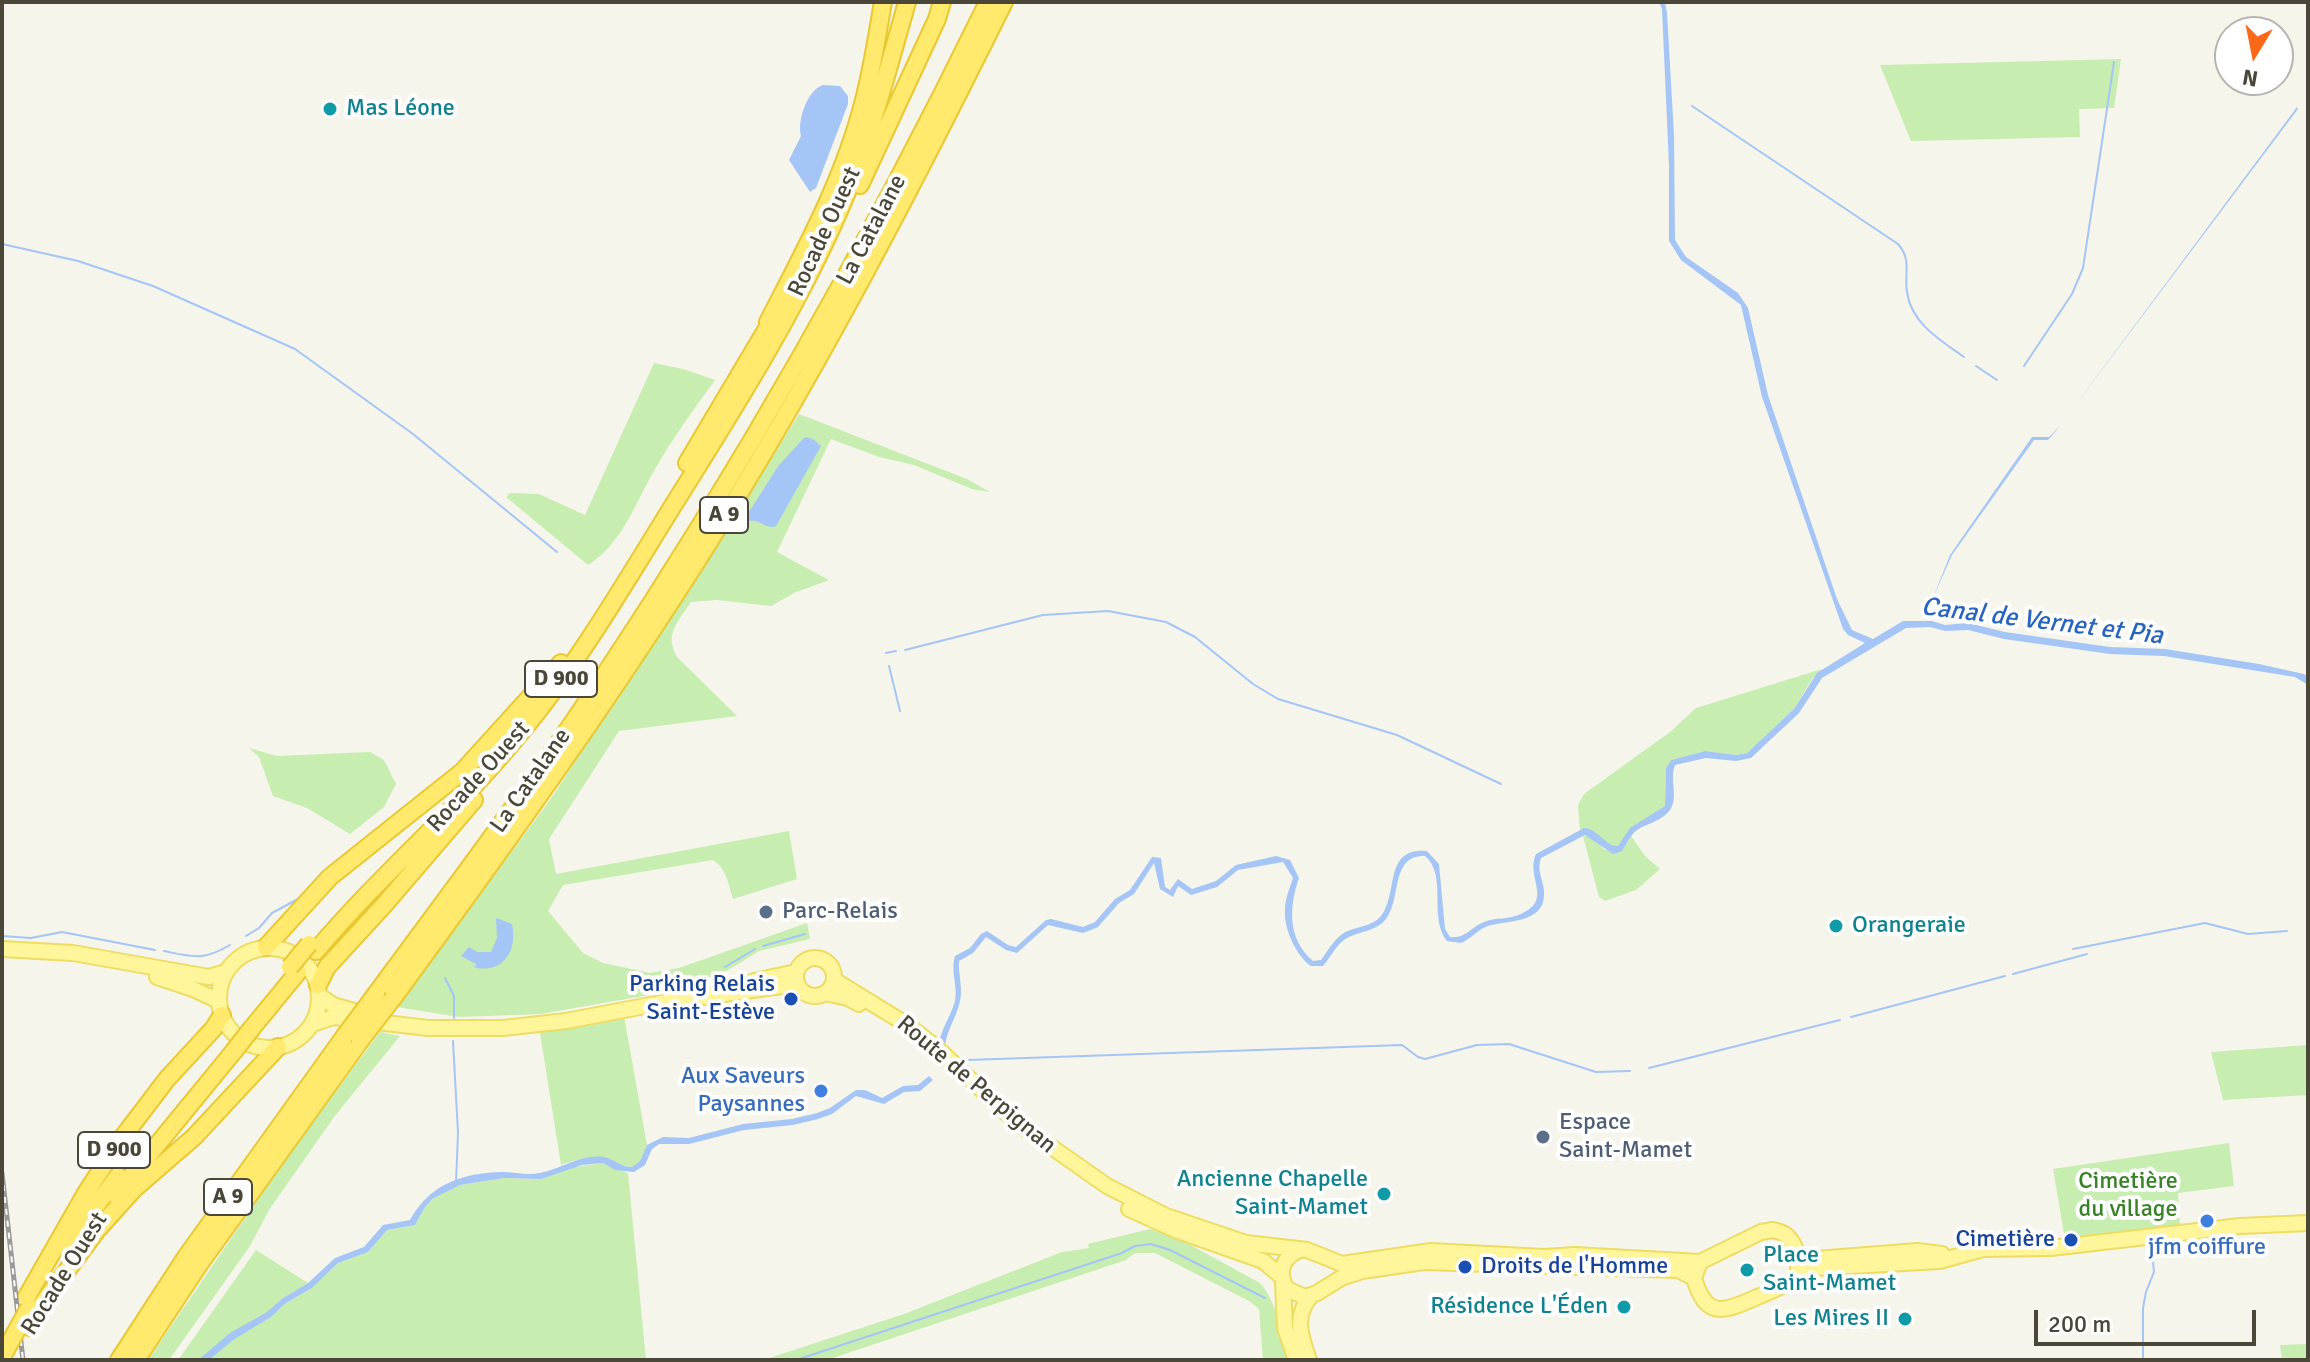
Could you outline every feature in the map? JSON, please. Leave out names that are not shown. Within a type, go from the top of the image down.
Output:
[{"type":"highway","points":[[758,342],[828,201],[846,157],[864,103],[883,2]]},
{"type":"highway","name":"Rocade Ouest","points":[[2,1358],[31,1305],[88,1215],[230,1048],[372,872],[478,767],[561,663],[675,483],[804,264],[840,184],[865,116],[899,2]]},
{"type":"highway","name":"Rocade Ouest","points":[[312,947],[442,820],[511,745],[576,659],[653,539],[775,337],[847,193],[872,123],[907,2]]},
{"type":"highway","points":[[775,337],[843,219],[937,19],[942,2]]},
{"type":"highway","name":"La Catalane","points":[[136,1360],[352,1039],[376,994],[540,770],[678,562],[832,305],[988,2]]},
{"type":"highway","name":"La Catalane","points":[[119,1360],[186,1257],[352,1039],[393,998],[544,791],[673,595],[783,420],[901,207],[1004,2]]},
{"type":"highway","name":"D 900","points":[[319,991],[327,967],[460,817],[564,687],[653,539]]},
{"type":"highway","name":"D 900","points":[[266,947],[330,877],[463,771],[561,663]]},
{"type":"highway","name":"D 900","points":[[31,1305],[86,1193],[119,1142],[167,1079],[214,1028],[220,1008]]},
{"type":"highway","name":"D 900","points":[[2,1343],[31,1305],[134,1189],[204,1127],[278,1047]]},
{"type":"highway","name":"Rocade Ouest","points":[[12,1360],[30,1327],[31,1305]]},
{"type":"main road","points":[[266,947],[293,953],[313,972],[319,991],[318,1011],[312,1024],[294,1041],[278,1047],[261,1047],[244,1041],[230,1030],[220,1008],[220,986],[226,972],[239,958],[266,947]]},
{"type":"main road","points":[[2,949],[73,953],[209,977],[226,972]]},
{"type":"main road","points":[[2,957],[48,958],[171,980],[220,1008]]},
{"type":"main road","points":[[312,1024],[334,1017],[410,1027],[503,1028],[566,1021],[666,1002],[782,986],[799,987],[811,995],[829,986],[831,967],[815,958],[804,961],[796,972],[555,1017],[492,1022],[417,1020],[368,1014],[333,1005],[319,991]]},
{"type":"main road","points":[[796,972],[799,987]]},
{"type":"main road","name":"Route de Perpignan","points":[[829,986],[909,1026],[1016,1122],[1107,1186],[1166,1216],[1246,1243],[1300,1250]]},
{"type":"main road","name":"Route de Perpignan","points":[[829,986],[905,1030],[934,1052],[1040,1150],[1125,1207],[1178,1231],[1263,1261],[1282,1279]]},
{"type":"main road","points":[[1282,1279],[1292,1293],[1317,1293],[1341,1278],[1362,1271],[1424,1262],[1678,1270],[1694,1278],[1705,1303],[1722,1311],[1787,1284],[1798,1272],[1815,1268],[1940,1261],[1983,1249],[2051,1248],[2240,1226],[2308,1223]]},
{"type":"main road","points":[[1296,1360],[1285,1328],[1282,1279],[1288,1257],[1300,1250],[1314,1252],[1342,1264],[1431,1251],[1700,1262],[1761,1232],[1773,1230],[1787,1235],[1798,1255],[1798,1272]]},
{"type":"main road","points":[[1798,1255],[1816,1259],[1917,1251],[1971,1253]]},
{"type":"main road","points":[[1309,1360],[1299,1322],[1300,1312],[1328,1277],[1322,1257]]},
{"type":"main road","points":[[1694,1278],[1700,1262]]},
{"type":"green space","points":[[2121,59],[2114,108],[2079,109],[2080,137],[1911,141],[1880,65]]},
{"type":"green space","points":[[654,363],[715,380],[662,457],[619,534],[588,565],[506,497],[510,493],[539,494],[585,515]]},
{"type":"green space","points":[[799,414],[967,479],[990,492],[972,489],[914,465],[879,457],[831,439],[777,552],[829,580],[794,593],[771,606],[717,600],[691,602],[674,628],[672,642],[677,657],[737,716],[619,731],[549,839],[556,874],[789,831],[797,879],[733,899],[724,872],[713,860],[563,885],[548,911],[583,953],[603,963],[650,973],[679,968],[807,923],[810,939],[759,951],[730,969],[683,989],[541,1014],[459,1017],[397,1007],[552,797],[698,576]]},
{"type":"green space","points":[[1822,669],[1812,679],[1794,709],[1747,753],[1736,755],[1705,751],[1671,760],[1666,768],[1665,806],[1618,846],[1591,831],[1580,830],[1578,805],[1584,794],[1670,732],[1696,708]]},
{"type":"green space","points":[[249,748],[277,756],[370,752],[384,760],[396,784],[384,807],[350,834],[307,808],[273,796],[259,757]]},
{"type":"green space","points":[[1583,836],[1590,836],[1605,850],[1626,845],[1631,836],[1645,856],[1660,869],[1636,890],[1605,901],[1599,897]]},
{"type":"green space","points":[[624,1016],[647,1145],[640,1161],[632,1167],[596,1158],[561,1165],[540,1033]]},
{"type":"green space","points":[[380,1032],[400,1036],[334,1117],[269,1210],[250,1246],[169,1360],[148,1360],[284,1161]]},
{"type":"green space","points":[[2308,1045],[2308,1095],[2223,1100],[2211,1052]]},
{"type":"green space","name":"Cimetière du village","points":[[2229,1143],[2234,1186],[2178,1193],[2180,1227],[2065,1239],[2053,1169]]},
{"type":"green space","points":[[603,1163],[628,1173],[646,1360],[209,1360],[233,1339],[312,1288],[338,1263],[368,1252],[387,1230],[415,1225],[432,1199],[460,1185],[504,1178],[541,1179],[568,1168]]},
{"type":"green space","points":[[1150,1229],[1185,1242],[1260,1283],[1275,1310],[1289,1360],[1263,1360],[1259,1309],[1249,1301],[1155,1253],[1135,1253],[1126,1260],[827,1360],[763,1360],[904,1314],[1062,1252],[1089,1248],[1088,1244]]},
{"type":"green space","points":[[256,1250],[308,1283],[230,1334],[202,1358],[178,1360]]},
{"type":"green space","points":[[2308,1344],[2308,1360],[2282,1360],[2280,1345]]},
{"type":"water","points":[[1659,2],[1665,2],[1667,13],[1674,135],[1675,240],[1686,257],[1738,293],[1748,308],[1768,395],[1837,599],[1852,630],[1873,639],[1903,621],[1932,621],[1945,625],[1968,623],[2005,632],[2110,647],[2165,649],[2259,664],[2304,674],[2308,677],[2308,685],[2295,677],[2164,656],[2110,654],[2004,639],[1968,630],[1906,628],[1822,678],[1799,713],[1751,758],[1736,761],[1706,758],[1675,765],[1674,799],[1670,810],[1635,832],[1622,851],[1613,854],[1585,835],[1541,858],[1544,895],[1538,911],[1531,916],[1488,926],[1461,943],[1447,941],[1439,921],[1437,885],[1432,864],[1425,856],[1414,858],[1406,862],[1401,870],[1386,919],[1343,940],[1323,966],[1311,966],[1288,932],[1285,905],[1293,878],[1283,862],[1238,870],[1217,887],[1191,895],[1178,886],[1173,897],[1160,889],[1154,863],[1134,894],[1119,903],[1098,927],[1083,933],[1048,925],[1017,953],[986,937],[973,953],[959,961],[960,999],[945,1047],[939,1044],[955,1001],[955,956],[970,948],[987,931],[1016,947],[1046,920],[1083,927],[1095,922],[1115,899],[1130,890],[1152,857],[1161,858],[1165,887],[1170,890],[1178,879],[1192,889],[1216,881],[1236,865],[1276,856],[1290,860],[1299,878],[1293,900],[1292,922],[1298,943],[1313,961],[1321,960],[1341,935],[1372,923],[1381,916],[1398,864],[1404,856],[1413,852],[1427,851],[1439,864],[1445,929],[1450,937],[1464,934],[1488,920],[1521,914],[1536,902],[1536,854],[1584,828],[1618,846],[1630,828],[1665,806],[1666,768],[1671,760],[1705,751],[1736,755],[1747,753],[1794,709],[1817,673],[1865,643],[1843,629],[1762,397],[1741,305],[1681,260],[1669,241],[1669,166],[1662,9]]},
{"type":"water","points":[[823,85],[840,86],[848,96],[848,104],[816,188],[810,192],[789,160],[801,136],[800,122],[804,107],[812,93]]},
{"type":"water","points":[[2297,107],[2298,109],[2071,411]]},
{"type":"water","points":[[2062,424],[2048,440],[2034,440],[1952,555],[1933,598],[1950,555],[2032,437],[2049,437]]},
{"type":"water","points":[[805,437],[821,446],[776,526],[769,527],[745,518],[779,465]]},
{"type":"water","points":[[496,918],[512,924],[513,944],[510,952],[506,959],[492,968],[473,967],[476,964],[461,956],[469,947],[477,952],[491,952],[497,938]]},
{"type":"water","points":[[929,1076],[933,1080],[920,1091],[904,1092],[884,1104],[856,1096],[832,1114],[818,1119],[744,1130],[689,1144],[659,1144],[652,1149],[645,1165],[634,1172],[615,1170],[603,1163],[582,1165],[541,1179],[504,1178],[460,1185],[432,1199],[415,1225],[387,1230],[368,1252],[338,1263],[312,1288],[233,1340],[209,1360],[198,1360],[230,1333],[308,1283],[335,1258],[364,1247],[383,1225],[410,1220],[427,1197],[461,1178],[503,1172],[535,1174],[595,1157],[608,1158],[632,1167],[640,1161],[647,1145],[663,1137],[689,1138],[743,1124],[792,1119],[830,1108],[856,1090],[865,1090],[882,1098],[903,1086],[918,1085]]},
{"type":"waterway","points":[[2024,366],[2072,294],[2083,268],[2114,62]]},
{"type":"waterway","points":[[1692,106],[1898,244],[1905,256],[1907,292],[1914,313],[1928,330],[1964,357]]},
{"type":"waterway","points":[[2,244],[78,261],[153,286],[295,349],[413,434],[557,552]]},
{"type":"waterway","points":[[1976,366],[1997,380]]},
{"type":"waterway","points":[[905,650],[1043,615],[1108,611],[1166,622],[1195,637],[1253,684],[1278,699],[1397,735],[1501,784]]},
{"type":"waterway","points":[[886,653],[896,651]]},
{"type":"waterway","points":[[889,666],[900,711]]},
{"type":"waterway","points":[[246,936],[259,928],[272,913],[298,899]]},
{"type":"waterway","points":[[2073,949],[2205,923],[2248,934],[2287,931]]},
{"type":"waterway","points":[[2,936],[31,938],[62,932],[155,950]]},
{"type":"waterway","points":[[763,946],[805,934]]},
{"type":"waterway","points":[[164,951],[198,956],[212,954],[230,945]]},
{"type":"waterway","points":[[725,967],[755,949]]},
{"type":"waterway","points":[[2013,974],[2087,954]]},
{"type":"waterway","points":[[1851,1017],[2005,976]]},
{"type":"waterway","points":[[445,978],[454,996],[454,1018]]},
{"type":"waterway","points":[[1649,1068],[1840,1020]]},
{"type":"waterway","points":[[453,1041],[458,1133],[456,1183]]},
{"type":"waterway","points":[[968,1060],[1402,1045],[1425,1059],[1477,1045],[1509,1044],[1596,1072],[1630,1071]]},
{"type":"waterway","points":[[796,1360],[1122,1253],[1135,1246],[1151,1244],[1170,1250],[1265,1298]]},
{"type":"waterway","points":[[2143,1360],[2143,1308],[2154,1272],[2153,1262],[2162,1245]]},
{"type":"railway","points":[[2,1173],[23,1360]]},
{"type":"place","name":"Mas Léone","points":[[330,109]]},
{"type":"place","name":"Parc-Relais","points":[[766,912]]},
{"type":"place","name":"Orangeraie","points":[[1836,926]]},
{"type":"place","name":"Parking Relais Saint-Estève","points":[[791,999]]},
{"type":"place","name":"Aux Saveurs Paysannes","points":[[821,1091]]},
{"type":"place","name":"Espace Saint-Mamet","points":[[1543,1137]]},
{"type":"place","name":"Ancienne Chapelle Saint-Mamet","points":[[1384,1194]]},
{"type":"place","name":"jfm coiffure","points":[[2207,1221]]},
{"type":"place","name":"Cimetière","points":[[2071,1240]]},
{"type":"place","name":"Droits de l'Homme","points":[[1465,1267]]},
{"type":"place","name":"Place Saint-Mamet","points":[[1747,1270]]},
{"type":"place","name":"Résidence L'Éden","points":[[1624,1307]]},
{"type":"place","name":"Les Mires II","points":[[1905,1319]]},
{"type":"water label","name":"Canal de Vernet et Pia","points":[[2042,622]]}]
